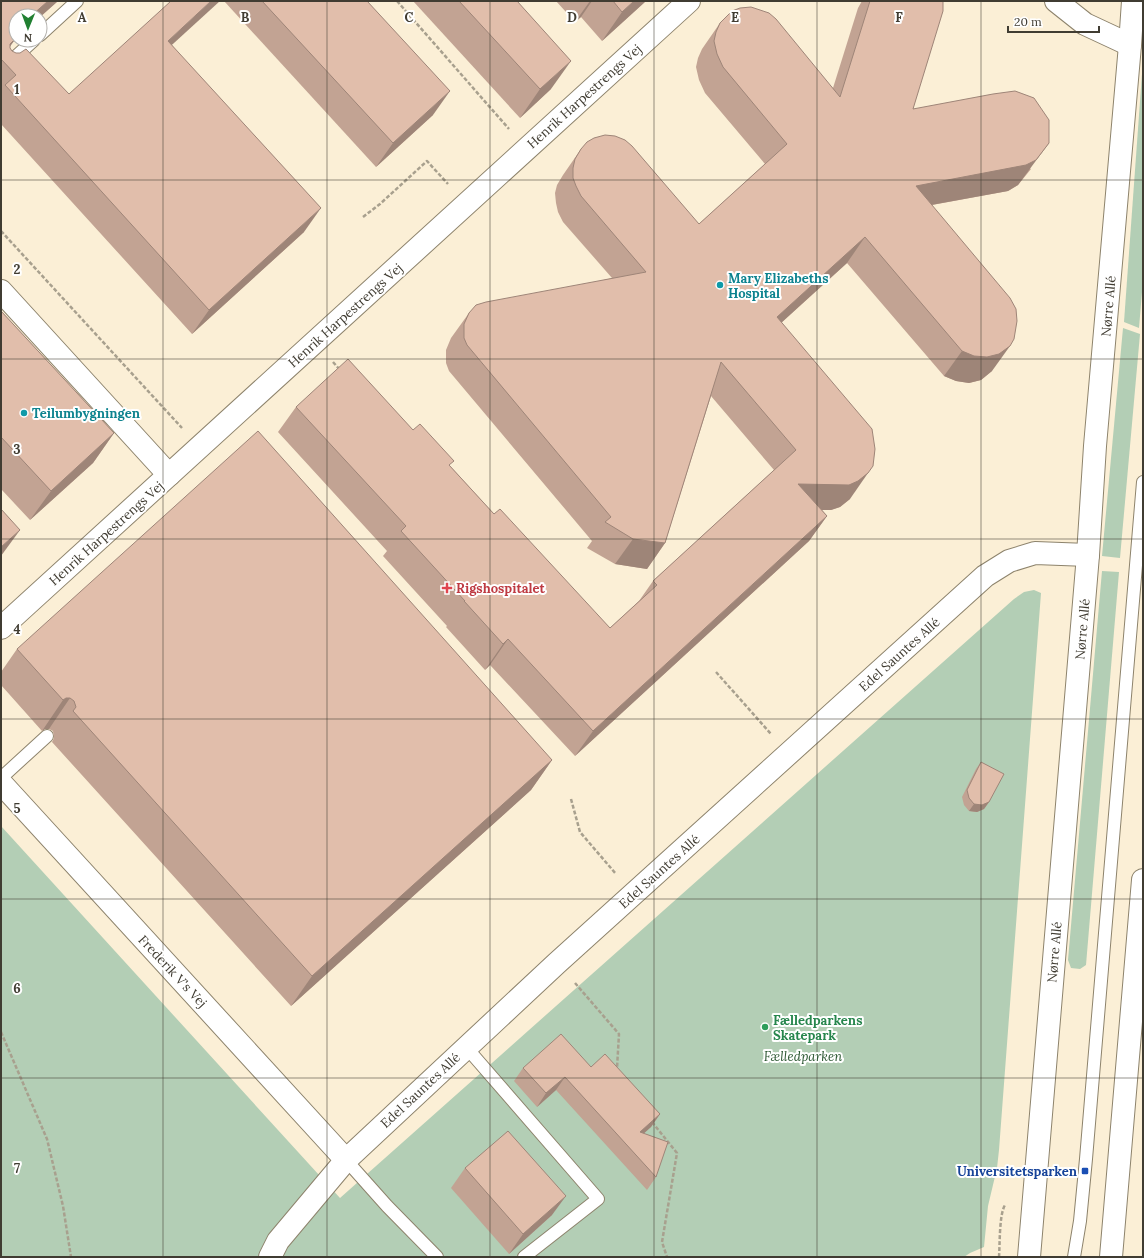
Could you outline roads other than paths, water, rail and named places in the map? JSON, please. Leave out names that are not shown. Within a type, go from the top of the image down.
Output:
[{"type":"street","name":"Henrik Harpestrengs Vej","points":[[1,628],[689,1]]},
{"type":"street","points":[[1056,1],[1084,24],[1130,45]]},
{"type":"street","name":"Nørre Allé","points":[[1028,1257],[1088,556],[1130,45],[1132,1]]},
{"type":"street","points":[[1,291],[169,474]]},
{"type":"street","name":"Edel Sauntes Allé","points":[[270,1257],[278,1241],[346,1160],[557,963],[986,576],[1009,561],[1035,552],[1088,556]]},
{"type":"street","name":"Frederik V's Vej","points":[[1,783],[346,1160]]},
{"type":"street","points":[[1111,1257],[1143,880]]},
{"type":"lane","points":[[48,28],[77,1]]},
{"type":"lane","points":[[1,70],[25,48]]},
{"type":"lane","points":[[1074,1257],[1080,1221],[1085,1165],[1143,482]]},
{"type":"lane","points":[[1,778],[47,736]]},
{"type":"lane","points":[[466,1048],[598,1199],[524,1257]]},
{"type":"lane","points":[[346,1160],[387,1206],[437,1257]]},
{"type":"place","name":"Mary Elizabeths Hospital","points":[[720,285]]},
{"type":"place","name":"Teilumbygningen","points":[[24,413]]},
{"type":"place","name":"Rigshospitalet","points":[[447,588]]},
{"type":"place","name":"Fælledparkens Skatepark","points":[[765,1027]]},
{"type":"place","name":"Universitetsparken","points":[[1085,1171]]},
{"type":"park label","name":"Fælledparken","points":[[803,1056]]}]
